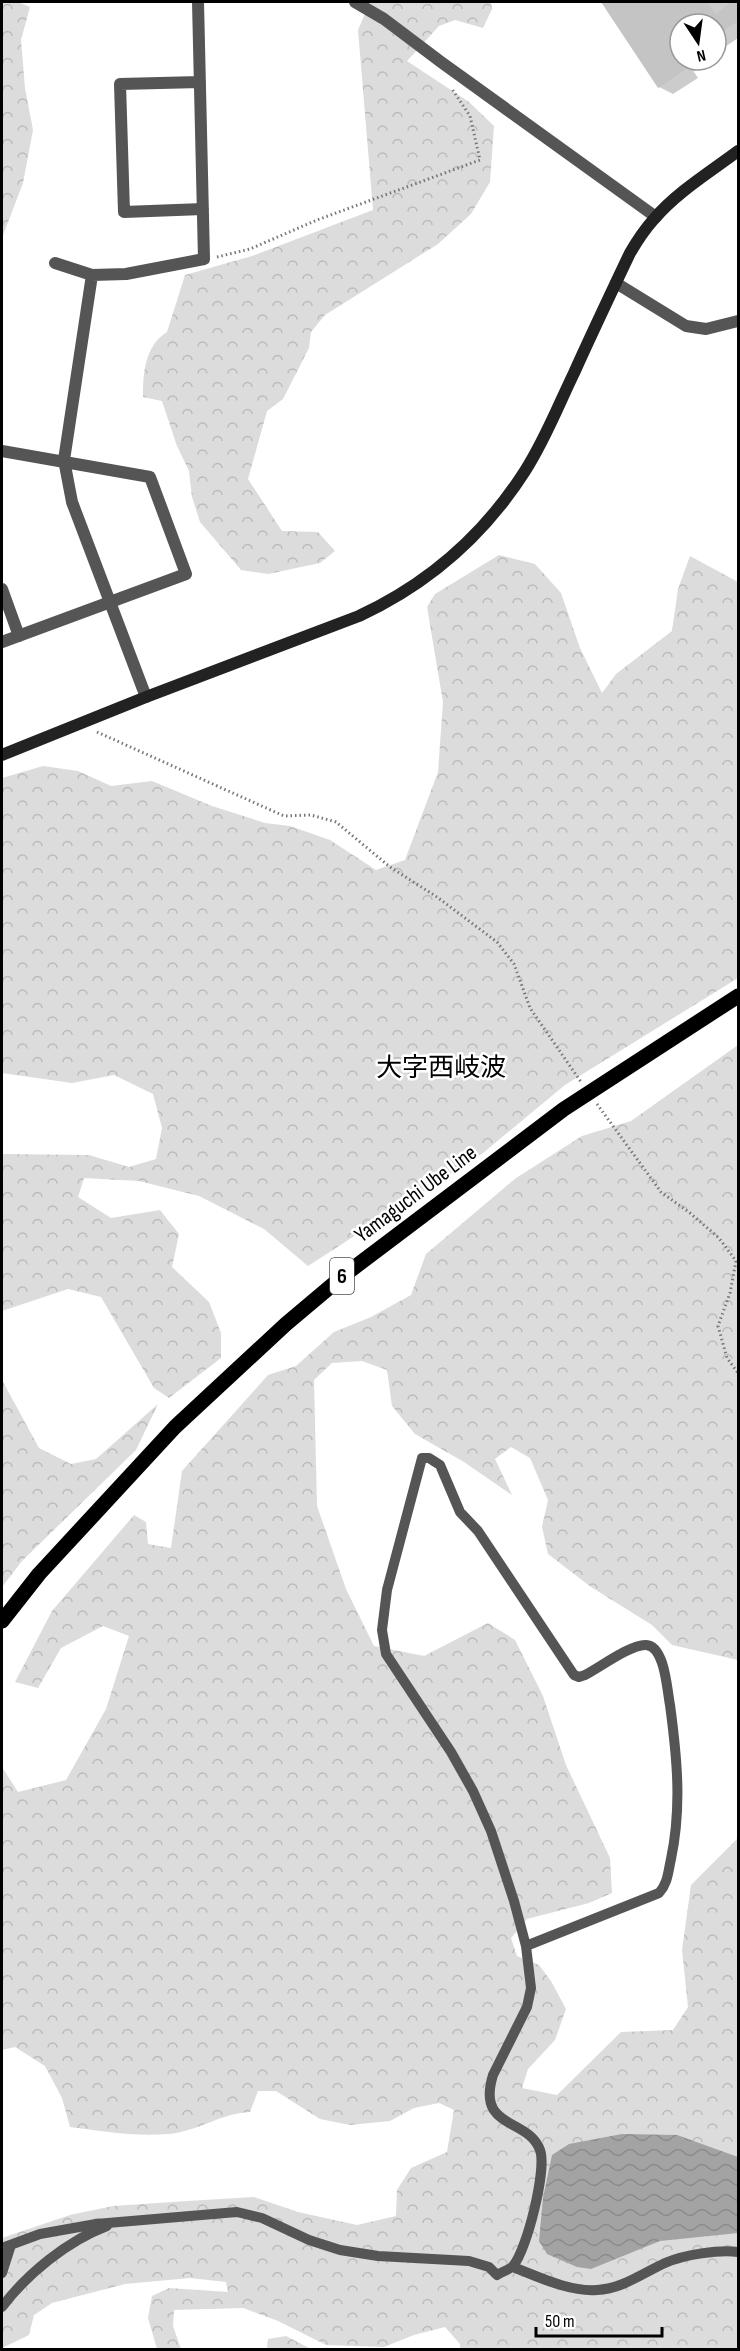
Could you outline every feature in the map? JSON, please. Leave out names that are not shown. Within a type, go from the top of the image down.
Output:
[{"type":"main road","name":"Yamaguchi Ube Line","points":[[2,1621],[47,1566],[175,1427],[277,1332],[334,1283],[564,1109],[738,996]]},
{"type":"street","points":[[55,263],[92,275],[126,274],[204,260],[198,2]]},
{"type":"street","points":[[355,2],[384,19],[656,216]]},
{"type":"street","points":[[200,82],[120,84],[124,212],[203,209]]},
{"type":"street","points":[[2,755],[146,697],[359,616],[392,601],[451,558],[480,530],[525,470],[544,437],[630,253],[656,216],[738,151]]},
{"type":"street","points":[[92,275],[64,460],[72,502],[146,697]]},
{"type":"street","points":[[616,283],[686,326],[706,329],[738,321]]},
{"type":"street","points":[[2,451],[64,460],[150,477],[186,574],[2,642]]},
{"type":"street","points":[[2,589],[19,636]]},
{"type":"lane","points":[[2,2274],[6,2246],[40,2234],[118,2222],[237,2212],[262,2218],[309,2240],[340,2250],[378,2256],[469,2262],[489,2267],[497,2275],[513,2267],[524,2244],[535,2206],[542,2162],[540,2148],[531,2136],[502,2119],[492,2109],[489,2087],[527,2007],[531,1988],[526,1947],[491,1831],[451,1752],[386,1654],[382,1630],[387,1590],[422,1458],[429,1458],[440,1465],[460,1512],[478,1531],[574,1675],[585,1676],[633,1648],[646,1644],[654,1647],[659,1654],[664,1670],[677,1755],[678,1793],[676,1834],[667,1883],[659,1893],[526,1947]]},
{"type":"lane","points":[[2,2307],[32,2271],[102,2228],[118,2222]]},
{"type":"lane","points":[[513,2267],[574,2289],[596,2290],[618,2287],[669,2261],[704,2254],[738,2252]]},
{"type":"path","points":[[204,260],[250,249],[317,220],[480,160],[470,116],[446,81],[441,62]]},
{"type":"path","points":[[93,731],[284,816],[311,815],[336,822],[390,867],[437,897],[497,942],[514,964],[530,1008],[570,1066]]},
{"type":"path","points":[[610,1123],[661,1192],[719,1238],[736,1261],[730,1293],[718,1326],[728,1358],[738,1373]]},
{"type":"green space","points":[[2,2],[18,2],[30,7],[21,40],[25,88],[33,130],[23,183],[2,238]]},
{"type":"green space","points":[[357,2],[491,2],[492,9],[483,28],[455,20],[439,26],[407,61],[469,102],[494,126],[490,182],[471,214],[438,244],[325,315],[311,332],[309,348],[283,399],[267,411],[248,479],[282,531],[318,532],[335,551],[320,563],[268,574],[241,570],[200,522],[192,497],[189,471],[177,446],[162,401],[143,397],[145,369],[154,345],[167,332],[185,275],[252,256],[373,210],[358,30],[367,9]]},
{"type":"green space","points":[[499,555],[535,564],[561,593],[580,648],[602,693],[616,674],[672,631],[678,589],[690,556],[738,582],[738,978],[565,1085],[483,1153],[308,1266],[264,1229],[199,1196],[139,1181],[84,1178],[78,1197],[111,1218],[160,1210],[179,1234],[172,1267],[209,1302],[221,1333],[221,1358],[169,1398],[154,1388],[101,1297],[68,1289],[2,1311],[2,1154],[89,1155],[129,1167],[156,1159],[162,1128],[153,1094],[114,1075],[72,1083],[2,1073],[2,778],[43,766],[78,771],[111,786],[152,781],[212,806],[265,823],[290,826],[330,840],[376,870],[405,860],[438,772],[443,702],[427,607],[435,594]]},
{"type":"green space","points":[[738,1045],[738,1660],[672,1645],[652,1625],[591,1587],[548,1554],[542,1527],[548,1500],[530,1458],[511,1447],[495,1459],[512,1495],[464,1462],[415,1434],[392,1406],[387,1370],[362,1361],[332,1363],[314,1380],[317,1506],[346,1589],[374,1646],[424,1656],[488,1623],[515,1640],[543,1696],[566,1765],[610,1858],[612,1893],[589,1903],[527,1919],[511,1938],[517,1956],[539,1965],[551,1981],[566,2009],[555,2040],[528,2069],[522,2088],[557,2095],[621,2032],[673,2030],[688,2007],[682,1950],[691,1885],[738,1838],[738,2349],[460,2349],[460,2344],[445,2327],[414,2335],[384,2347],[326,2345],[278,2321],[243,2308],[174,2310],[173,2326],[181,2349],[157,2349],[148,2318],[152,2296],[169,2288],[228,2292],[226,2282],[190,2278],[125,2284],[52,2303],[34,2315],[29,2335],[2,2348],[2,2238],[70,2215],[113,2206],[254,2197],[298,2212],[357,2225],[396,2216],[397,2190],[411,2168],[447,2152],[454,2110],[439,2103],[414,2108],[390,2121],[350,2125],[320,2119],[276,2091],[258,2091],[250,2112],[239,2113],[179,2133],[144,2135],[70,2127],[62,2098],[45,2066],[15,2047],[2,2050],[2,1767],[18,1792],[66,1780],[106,1709],[129,1636],[103,1626],[61,1648],[38,1688],[15,1682],[52,1611],[134,1515],[146,1522],[148,1544],[171,1548],[182,1471],[268,1375],[296,1366],[334,1332],[371,1317],[411,1295],[426,1254],[516,1178],[582,1136],[631,1121]]},
{"type":"green space","points":[[2,1380],[39,1448],[71,1464],[96,1459],[158,1404],[136,1450],[22,1561],[2,1587]]},
{"type":"green space","points":[[286,2336],[311,2349],[267,2349],[268,2339]]},
{"type":"water","points":[[622,2134],[677,2135],[738,2157],[738,2233],[660,2241],[591,2269],[577,2267],[547,2254],[539,2241],[543,2198],[552,2155],[569,2144]]},
{"type":"building","points":[[601,2],[707,2],[714,12],[668,12],[668,72],[682,72],[658,88]]},
{"type":"building","points":[[731,2],[738,2],[738,21],[728,28],[728,12],[718,12]]},
{"type":"district","name":"大字西岐波","points":[[441,1067]]}]
